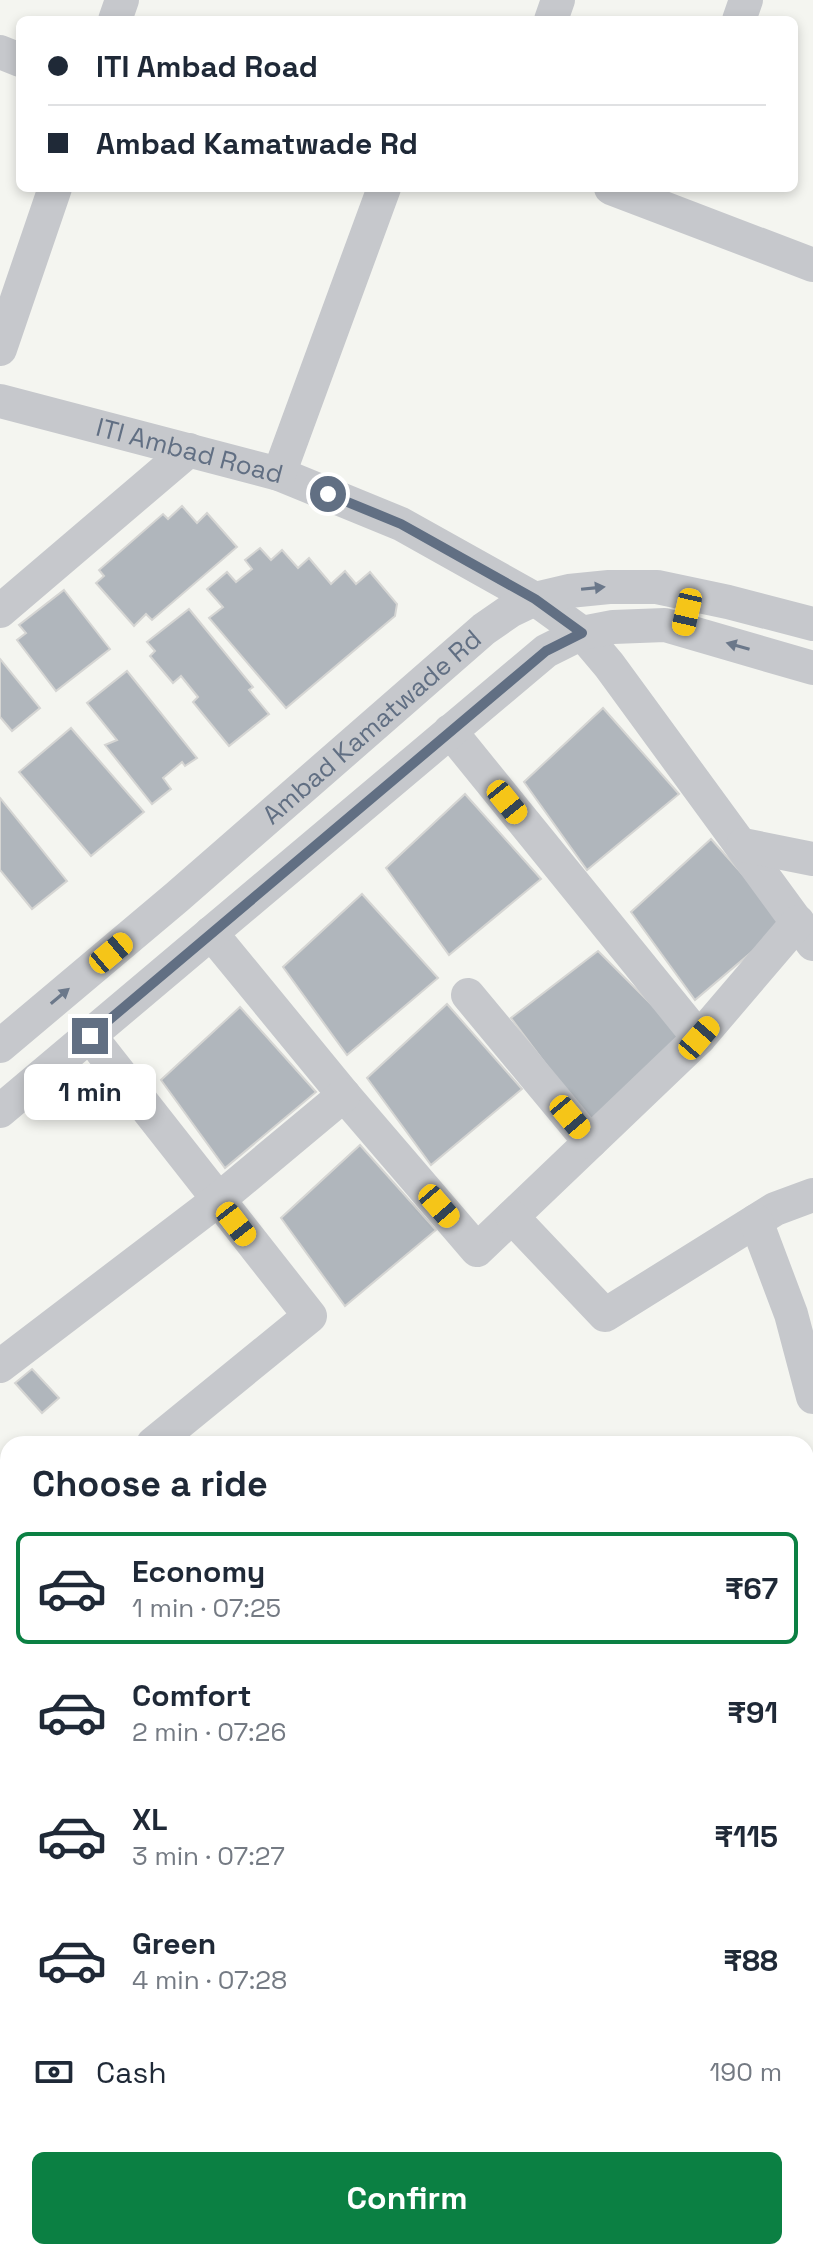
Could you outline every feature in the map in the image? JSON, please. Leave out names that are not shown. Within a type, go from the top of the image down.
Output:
[{"type":"street","points":[[0,349],[54,192]]},
{"type":"street","points":[[279,474],[383,192]]},
{"type":"street","points":[[635,192],[676,199],[813,265]]},
{"type":"street","name":"ITI Ambad Road","points":[[0,401],[279,474],[401,524],[535,599],[582,633],[609,665],[806,933]]},
{"type":"street","points":[[0,611],[189,450]]},
{"type":"street","name":"Ambad Kamatwade Rd","points":[[0,1046],[177,897],[484,629],[510,611],[535,599],[569,591],[657,587],[813,624]]},
{"type":"street","points":[[683,630],[692,594]]},
{"type":"street","name":"Ambad Kamatwade Rd","points":[[0,1111],[546,651],[582,633],[613,627],[665,625],[813,668]]},
{"type":"street","points":[[450,731],[699,1038]]},
{"type":"street","points":[[743,845],[813,859]]},
{"type":"street","points":[[211,933],[477,1250],[806,933]]},
{"type":"street","points":[[468,995],[590,1142]]},
{"type":"street","points":[[90,1036],[310,1316],[163,1436]]},
{"type":"street","points":[[0,1366],[218,1200],[344,1095]]},
{"type":"street","points":[[512,1217],[605,1315],[775,1209],[813,1195]]},
{"type":"street","points":[[756,1221],[791,1314],[813,1397]]},
{"type":"building","points":[[182,506],[197,523],[207,513],[237,547],[152,620],[146,614],[134,626],[96,583],[104,576],[99,570],[163,514],[168,519]]},
{"type":"building","points":[[260,548],[271,560],[282,550],[298,568],[309,558],[331,584],[345,571],[356,584],[370,572],[397,604],[395,616],[286,708],[209,618],[223,607],[207,589],[227,572],[236,582],[252,569],[245,560]]},
{"type":"building","points":[[64,590],[110,649],[56,691],[17,640],[26,633],[19,625]]},
{"type":"building","points":[[189,609],[253,687],[249,690],[269,714],[229,746],[193,702],[198,697],[181,676],[173,683],[150,656],[155,651],[147,642]]},
{"type":"building","points":[[0,659],[40,708],[12,731],[0,717]]},
{"type":"building","points":[[127,671],[197,758],[185,766],[182,762],[163,778],[171,789],[152,804],[105,745],[117,740],[87,703]]},
{"type":"building","points":[[603,708],[679,794],[587,870],[524,782]]},
{"type":"building","points":[[71,728],[144,812],[91,856],[19,772]]},
{"type":"building","points":[[465,794],[541,879],[449,955],[386,868]]},
{"type":"building","points":[[0,798],[67,881],[32,909],[0,870]]},
{"type":"building","points":[[711,839],[786,923],[695,1000],[631,912]]},
{"type":"building","points":[[362,894],[438,978],[347,1055],[283,967]]},
{"type":"building","points":[[598,951],[682,1035],[591,1124],[511,1018]]},
{"type":"building","points":[[447,1004],[522,1089],[431,1165],[367,1078]]},
{"type":"building","points":[[240,1007],[316,1092],[225,1168],[161,1080]]},
{"type":"building","points":[[360,1145],[436,1230],[345,1306],[281,1218]]},
{"type":"building","points":[[32,1369],[59,1398],[42,1413],[15,1383]]},
{"type":"route","points":[[90,1036],[546,651],[582,633],[535,599],[401,524],[328,494]]}]
